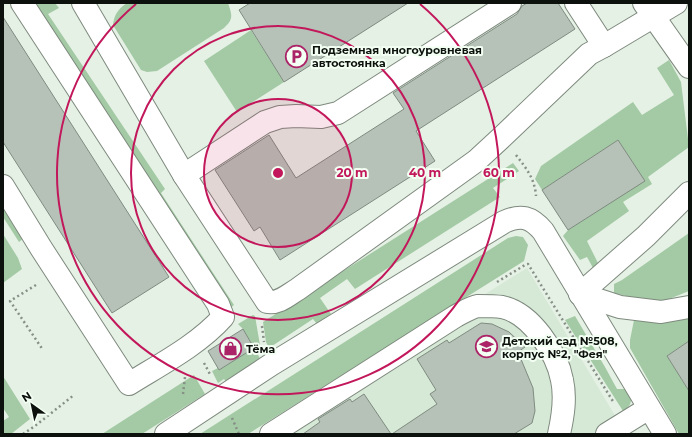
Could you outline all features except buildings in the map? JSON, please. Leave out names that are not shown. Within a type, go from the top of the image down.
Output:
[{"type":"lane","points":[[3,186],[41,248],[129,384],[193,344],[212,329],[223,317],[218,304],[22,3]]},
{"type":"lane","points":[[83,3],[184,175],[267,302],[279,301],[298,289],[476,160],[502,138],[589,54],[604,46],[649,10],[676,3]]},
{"type":"lane","points":[[184,175],[266,122],[280,117],[321,117],[338,113],[510,3]]},
{"type":"lane","points":[[576,3],[604,46]]},
{"type":"lane","points":[[649,10],[689,67]]},
{"type":"lane","points":[[580,294],[646,236],[689,193]]},
{"type":"lane","points":[[175,429],[272,364],[504,222],[513,218],[522,217],[532,220],[538,225],[665,434]]},
{"type":"lane","points":[[580,294],[620,307],[662,312],[689,306]]},
{"type":"lane","points":[[271,434],[456,316],[476,306],[504,308],[520,315],[532,325],[547,344],[557,361],[562,380],[564,409],[559,434]]},
{"type":"lane","points":[[607,434],[649,408]]},
{"type":"path","points":[[502,138],[530,173],[535,187],[538,225]]},
{"type":"path","points":[[492,286],[528,264],[626,423]]},
{"type":"path","points":[[43,350],[10,301],[57,272]]},
{"type":"path","points":[[262,323],[264,345]]},
{"type":"path","points":[[175,429],[181,409],[185,373],[193,344]]},
{"type":"path","points":[[23,434],[74,396]]},
{"type":"shaded area","name":"Детский сад №508, корпус №2, \"Фея\"","points":[[527,268],[626,434],[261,434]]},
{"type":"green space","points":[[32,3],[55,3],[59,8],[48,14],[165,189],[161,193],[234,305],[229,309]]},
{"type":"green space","points":[[127,3],[228,3],[231,19],[224,28],[157,71],[147,72],[141,70],[113,25],[117,12]]},
{"type":"green space","points":[[251,30],[284,82],[237,112],[204,61]]},
{"type":"green space","points":[[669,60],[681,82],[689,147],[648,177],[652,184],[623,202],[629,211],[587,241],[599,265],[593,268],[587,257],[580,260],[563,236],[568,230],[644,180],[618,140],[542,190],[535,179],[541,166],[633,102],[642,115],[674,95],[657,68]]},
{"type":"green space","points":[[513,163],[519,171],[493,188],[500,197],[355,289],[347,279],[320,298],[331,314],[317,324],[313,319],[269,348],[266,342],[263,322]]},
{"type":"green space","points":[[3,205],[24,238],[19,242],[3,217]]},
{"type":"green space","points":[[689,233],[689,291],[664,301],[639,299],[614,293],[614,284]]},
{"type":"green space","points":[[3,234],[18,258],[22,269],[3,283]]},
{"type":"green space","points":[[516,236],[523,237],[528,245],[524,261],[248,434],[200,434],[508,238]]},
{"type":"green space","points":[[253,315],[255,316],[261,351],[258,355],[262,362],[228,384],[224,379],[218,383],[212,371],[218,368],[219,370],[254,348],[243,329],[238,324]]},
{"type":"green space","points":[[575,316],[617,389],[625,389],[630,394],[631,400],[629,406],[623,411],[565,320]]},
{"type":"green space","points":[[689,317],[689,341],[667,356],[689,391],[689,434],[679,434],[630,348],[634,320],[628,318]]},
{"type":"green space","points":[[194,375],[205,394],[142,434],[102,434]]},
{"type":"green space","points":[[3,376],[30,419],[11,434],[3,434],[3,421],[9,417],[3,408]]},
{"type":"place","name":"Подземная многоуровневая автостоянка","points":[[296,56]]},
{"type":"place","name":"Детский сад №508, корпус №2, \"Фея\"","points":[[487,347]]},
{"type":"place","name":"Тёма","points":[[231,349]]}]
